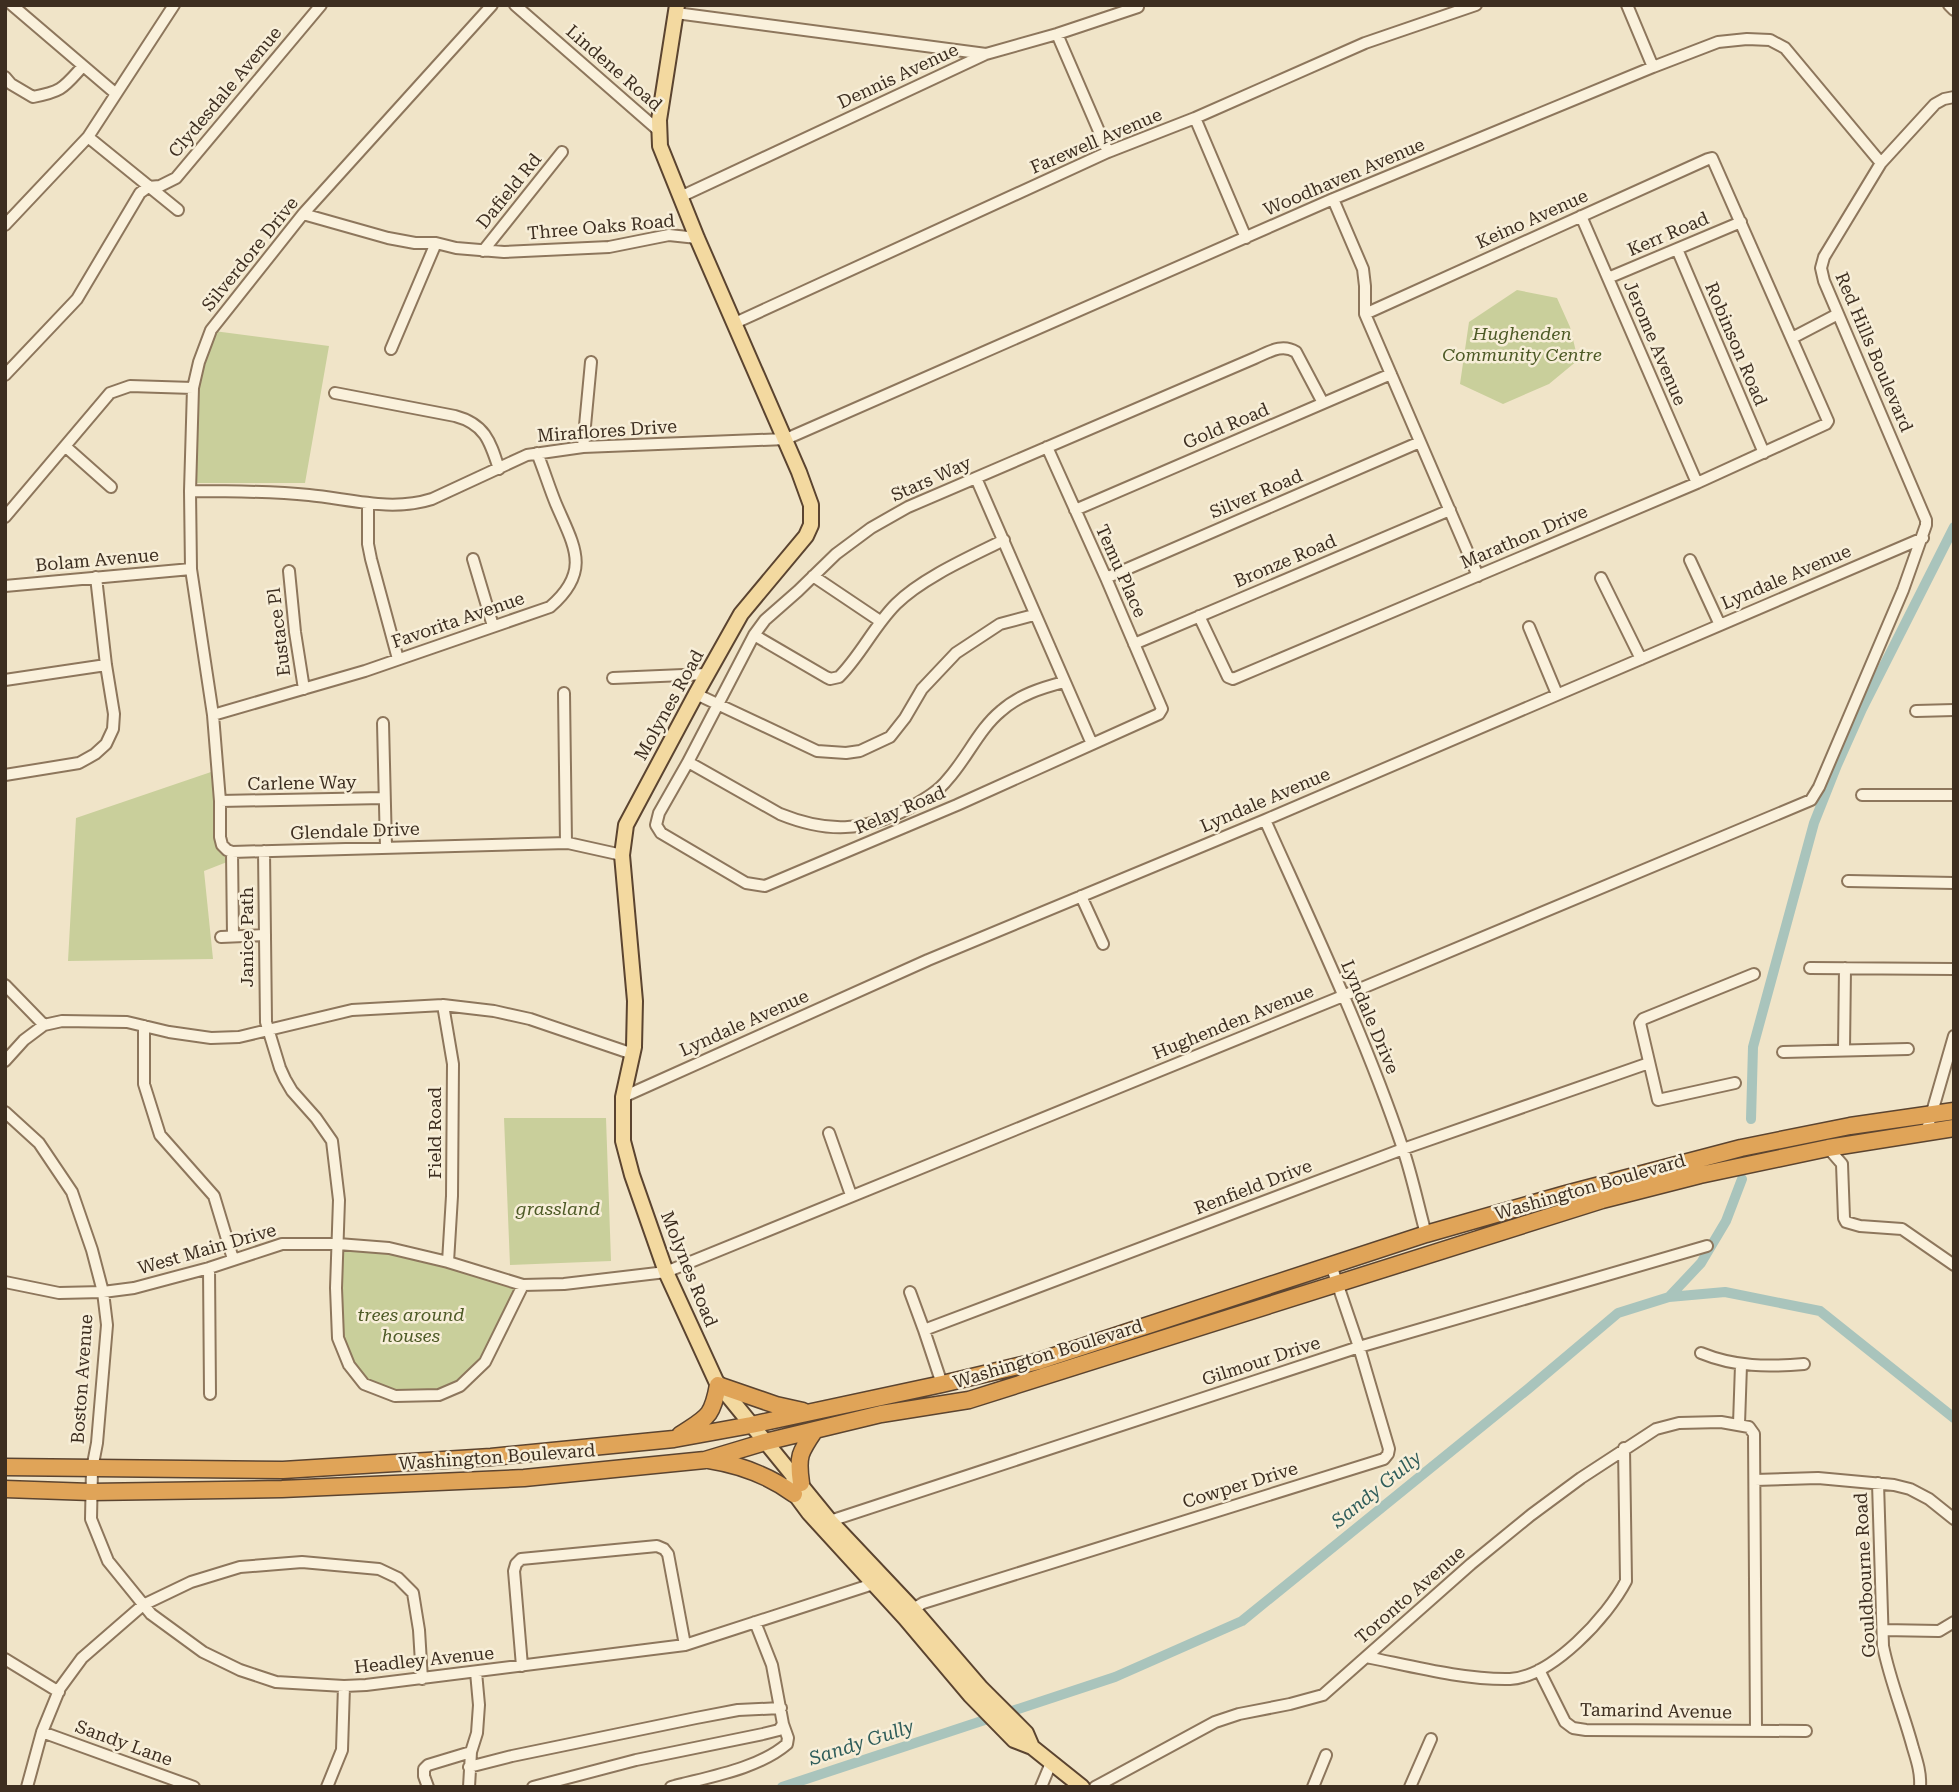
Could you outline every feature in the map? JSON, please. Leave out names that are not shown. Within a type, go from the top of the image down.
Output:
[{"type":"highway","name":"Washington Boulevard","points":[[5,1467],[283,1470],[491,1457],[674,1439],[751,1425],[1039,1361],[1426,1234],[1741,1148],[1850,1126],[1954,1111]]},
{"type":"highway","name":"Washington Boulevard","points":[[5,1489],[91,1492],[282,1489],[524,1478],[705,1460],[814,1430],[969,1400],[1602,1199],[1700,1175],[1828,1149],[1954,1128]]},
{"type":"highway","points":[[674,1439],[710,1413],[715,1406],[719,1385],[776,1405],[816,1412]]},
{"type":"highway","points":[[705,1460],[749,1469],[797,1488],[800,1451],[814,1430]]},
{"type":"main road","name":"Molynes Road","points":[[677,9],[666,65],[658,130],[662,152],[786,439],[811,505],[811,525],[806,536],[741,614],[626,825],[622,855],[635,1001],[633,1054],[623,1097],[623,1140],[632,1175],[666,1272],[719,1385],[765,1442],[797,1488],[809,1513],[975,1691],[1024,1740],[1082,1787]]},
{"type":"main road","name":"Molynes Road","points":[[797,1488],[913,1608],[975,1691]]},
{"type":"street","points":[[12,5],[115,93]]},
{"type":"street","points":[[5,225],[88,137],[174,5]]},
{"type":"street","name":"Clydesdale Avenue","points":[[148,187],[160,186],[176,178],[321,5]]},
{"type":"street","name":"Silverdore Drive","points":[[213,715],[191,569],[190,491],[193,388],[211,330],[303,214],[492,5]]},
{"type":"street","name":"Lindene Road","points":[[515,5],[658,130]]},
{"type":"street","name":"Farewell Avenue","points":[[735,323],[1108,152],[1195,118],[1365,43],[1476,5]]},
{"type":"street","points":[[1626,5],[1653,66]]},
{"type":"street","points":[[1950,5],[1954,10]]},
{"type":"street","name":"Dennis Avenue","points":[[680,197],[986,54],[1058,34],[1138,7]]},
{"type":"street","points":[[677,9],[986,54]]},
{"type":"street","points":[[1058,34],[1108,152]]},
{"type":"street","name":"Woodhaven Avenue","points":[[786,439],[1334,199],[1653,66],[1718,43],[1747,39],[1770,40],[1785,48],[1881,163]]},
{"type":"street","points":[[7,84],[33,97],[56,93],[67,85],[83,66]]},
{"type":"street","name":"Red Hills Boulevard","points":[[1923,538],[1926,520],[1824,281],[1821,268],[1824,257],[1881,163],[1935,104],[1954,97]]},
{"type":"street","points":[[1195,118],[1246,238]]},
{"type":"street","points":[[88,137],[178,210]]},
{"type":"street","name":"Dafield Rd","points":[[483,251],[562,152]]},
{"type":"street","name":"Keino Avenue","points":[[1365,314],[1712,159],[1828,421]]},
{"type":"street","points":[[5,375],[77,299],[140,193],[148,187]]},
{"type":"street","points":[[1334,199],[1363,269],[1365,314],[1479,576]]},
{"type":"street","name":"Three Oaks Road","points":[[303,214],[388,238],[504,253],[579,250],[669,235],[697,238]]},
{"type":"street","name":"Jerome Avenue","points":[[1581,216],[1697,483]]},
{"type":"street","name":"Kerr Road","points":[[1608,278],[1741,222]]},
{"type":"street","points":[[391,349],[436,243]]},
{"type":"street","name":"Robinson Road","points":[[1677,249],[1764,453]]},
{"type":"street","points":[[1792,338],[1838,314]]},
{"type":"street","name":"Stars Way","points":[[656,825],[659,813],[754,635],[765,620],[836,554],[886,519],[908,507],[1278,348],[1289,348],[1296,352],[1324,403]]},
{"type":"street","points":[[583,447],[590,362]]},
{"type":"street","name":"Gold Road","points":[[1075,510],[1391,374]]},
{"type":"street","points":[[5,517],[110,393],[130,386],[193,388]]},
{"type":"street","points":[[335,393],[470,420],[481,428],[492,447],[499,469]]},
{"type":"street","name":"Marathon Drive","points":[[1199,617],[1230,679],[1697,483],[1826,425],[1828,421]]},
{"type":"street","name":"Miraflores Drive","points":[[190,491],[274,492],[383,506],[415,505],[537,453],[583,447],[786,439]]},
{"type":"street","name":"Silver Road","points":[[1106,578],[1420,442]]},
{"type":"street","points":[[66,447],[111,487]]},
{"type":"street","name":"Temu Place","points":[[1047,447],[1162,709]]},
{"type":"street","name":"Favorita Avenue","points":[[213,715],[398,659],[551,607],[563,596],[571,583],[576,569],[576,556],[569,531],[537,453]]},
{"type":"street","points":[[976,478],[1092,744]]},
{"type":"street","points":[[368,503],[368,544],[398,659]]},
{"type":"street","name":"Bronze Road","points":[[1134,644],[1450,510]]},
{"type":"street","name":"Lyndale Avenue","points":[[623,1097],[928,960],[1265,820],[1923,538]]},
{"type":"street","name":"Hughenden Avenue","points":[[666,1272],[1343,996],[1811,800],[1819,787],[1923,538]]},
{"type":"street","points":[[754,635],[826,677],[835,679],[844,673],[880,621],[898,602],[919,586],[1004,540]]},
{"type":"street","points":[[472,559],[493,626]]},
{"type":"street","points":[[1690,560],[1720,625]]},
{"type":"street","name":"Bolam Avenue","points":[[5,586],[191,569]]},
{"type":"street","name":"Eustace Pl","points":[[289,570],[304,689]]},
{"type":"street","points":[[813,576],[880,621]]},
{"type":"street","points":[[5,775],[79,763],[106,744],[113,730],[114,714],[96,577]]},
{"type":"street","points":[[1601,578],[1641,659]]},
{"type":"street","points":[[696,694],[817,751],[860,751],[890,737],[922,689],[956,653],[1000,624],[1034,615]]},
{"type":"street","points":[[1529,627],[1557,694]]},
{"type":"street","points":[[5,680],[106,665]]},
{"type":"street","points":[[613,678],[707,674]]},
{"type":"street","points":[[688,762],[780,814],[808,824],[851,828],[872,824],[920,802],[943,786],[991,720],[1002,710],[1035,690],[1064,682]]},
{"type":"street","points":[[564,693],[566,843]]},
{"type":"street","name":"Relay Road","points":[[656,825],[661,833],[746,883],[760,886],[770,884],[957,805],[1160,714],[1162,709]]},
{"type":"street","points":[[1916,711],[1954,710]]},
{"type":"street","points":[[213,715],[222,845],[232,852]]},
{"type":"street","points":[[383,723],[386,847]]},
{"type":"street","points":[[943,786],[957,805]]},
{"type":"street","points":[[1861,795],[1954,795]]},
{"type":"street","name":"Carlene Way","points":[[220,802],[384,798]]},
{"type":"street","name":"Lyndale Drive","points":[[1265,820],[1381,1088],[1403,1149],[1426,1234]]},
{"type":"street","points":[[851,828],[863,845]]},
{"type":"street","name":"Glendale Drive","points":[[232,852],[566,843],[622,855]]},
{"type":"street","name":"Janice Path","points":[[264,851],[268,1026],[285,1079],[332,1141],[339,1200],[338,1338],[349,1365],[364,1384],[396,1396],[439,1395],[460,1386],[485,1362],[523,1285]]},
{"type":"street","name":"Janice Path","points":[[232,852],[233,936]]},
{"type":"street","points":[[1848,881],[1954,883]]},
{"type":"street","points":[[1081,896],[1103,944]]},
{"type":"street","points":[[221,937],[265,935]]},
{"type":"street","points":[[1810,968],[1954,969]]},
{"type":"street","points":[[1844,1050],[1845,968]]},
{"type":"street","points":[[1735,1083],[1660,1100],[1656,1098],[1640,1023],[1643,1019],[1754,974]]},
{"type":"street","points":[[5,985],[44,1025]]},
{"type":"street","points":[[5,1060],[24,1040],[44,1025],[62,1021],[127,1023],[211,1038],[239,1037],[268,1026],[352,1010],[443,1005],[494,1011],[530,1019],[633,1054]]},
{"type":"street","name":"Field Road","points":[[443,1005],[453,1064],[452,1196],[448,1262]]},
{"type":"street","points":[[144,1026],[144,1084],[160,1135],[214,1196],[233,1259]]},
{"type":"street","points":[[1926,1133],[1954,1036]]},
{"type":"street","points":[[1783,1052],[1908,1049]]},
{"type":"street","name":"Renfield Drive","points":[[924,1330],[1403,1149],[1649,1063]]},
{"type":"street","name":"Boston Avenue","points":[[5,1112],[39,1143],[72,1192],[103,1292],[107,1325],[97,1443],[92,1469]]},
{"type":"street","points":[[830,1133],[851,1195]]},
{"type":"street","points":[[1828,1149],[1842,1164],[1846,1222],[1902,1229],[1954,1265]]},
{"type":"street","name":"West Main Drive","points":[[5,1282],[59,1293],[134,1288],[209,1268],[282,1244],[389,1248],[448,1262],[523,1285],[564,1284],[666,1272]]},
{"type":"street","name":"Gilmour Drive","points":[[830,1521],[1359,1348],[1707,1246]]},
{"type":"street","name":"Cowper Drive","points":[[913,1608],[1384,1459],[1389,1449],[1331,1265]]},
{"type":"street","points":[[209,1268],[210,1394]]},
{"type":"street","points":[[910,1292],[942,1384]]},
{"type":"street","points":[[1701,1353],[1741,1365],[1774,1367],[1804,1364]]},
{"type":"street","points":[[1741,1365],[1739,1424],[1749,1427],[1754,1434],[1756,1730]]},
{"type":"street","name":"Toronto Avenue","points":[[1095,1787],[1215,1721],[1323,1695],[1471,1564],[1531,1515],[1624,1448],[1656,1429],[1679,1423],[1739,1424]]},
{"type":"street","points":[[1366,1657],[1451,1674],[1513,1679],[1539,1670],[1579,1641],[1602,1617],[1626,1581],[1624,1448]]},
{"type":"street","name":"Headley Avenue","points":[[92,1469],[90,1519],[108,1561],[143,1605],[151,1614],[203,1652],[240,1670],[276,1682],[344,1686],[422,1679],[685,1645],[873,1584]]},
{"type":"street","points":[[1755,1480],[1818,1478],[1878,1483],[1910,1489],[1929,1499],[1954,1519]]},
{"type":"street","name":"Gouldbourne Road","points":[[1878,1483],[1883,1646],[1910,1735],[1920,1787]]},
{"type":"street","points":[[522,1666],[514,1571],[521,1559],[657,1546],[664,1549],[668,1555],[685,1645]]},
{"type":"street","points":[[27,1787],[42,1732],[59,1692],[82,1658],[143,1605],[191,1582],[240,1566],[302,1562],[379,1569],[398,1578],[413,1593],[419,1630],[422,1679]]},
{"type":"street","points":[[671,1787],[735,1769],[767,1757],[787,1744],[788,1738],[772,1665],[755,1622]]},
{"type":"street","points":[[1883,1630],[1939,1631],[1954,1622]]},
{"type":"street","points":[[5,1659],[59,1692]]},
{"type":"street","name":"Tamarind Avenue","points":[[1539,1670],[1565,1722],[1573,1728],[1807,1731]]},
{"type":"street","points":[[469,1787],[469,1767],[477,1733],[479,1705],[476,1672]]},
{"type":"street","points":[[327,1787],[342,1750],[344,1686]]},
{"type":"street","points":[[469,1767],[738,1710],[781,1708]]},
{"type":"street","points":[[533,1787],[636,1760],[779,1730],[783,1724]]},
{"type":"street","name":"Sandy Lane","points":[[42,1732],[194,1787]]},
{"type":"street","points":[[1410,1787],[1431,1739]]},
{"type":"street","points":[[428,1787],[424,1769],[428,1765],[471,1752]]},
{"type":"street","points":[[1313,1787],[1326,1755]]},
{"type":"street","points":[[1041,1787],[1051,1763]]},
{"type":"green space","name":"Hughenden Community Centre","points":[[1517,290],[1557,298],[1570,327],[1578,360],[1549,384],[1503,404],[1460,384],[1469,322]]},
{"type":"green space","points":[[214,331],[329,346],[305,483],[196,483],[196,390]]},
{"type":"green space","points":[[211,772],[217,845],[227,862],[204,871],[213,959],[68,961],[76,818]]},
{"type":"green space","name":"grassland","points":[[504,1118],[606,1118],[611,1261],[510,1265]]},
{"type":"green space","name":"trees around houses","points":[[341,1246],[389,1248],[523,1285],[485,1362],[439,1395],[395,1396],[364,1384],[338,1338]]},
{"type":"waterway","points":[[1751,1119],[1753,1047],[1814,823],[1862,709],[1954,527]]},
{"type":"waterway","points":[[1669,1297],[1701,1263],[1726,1221],[1742,1179]]},
{"type":"waterway","name":"Sandy Gully","points":[[782,1787],[1115,1677],[1242,1621],[1618,1313],[1669,1297],[1725,1292],[1820,1311],[1954,1418]]}]
